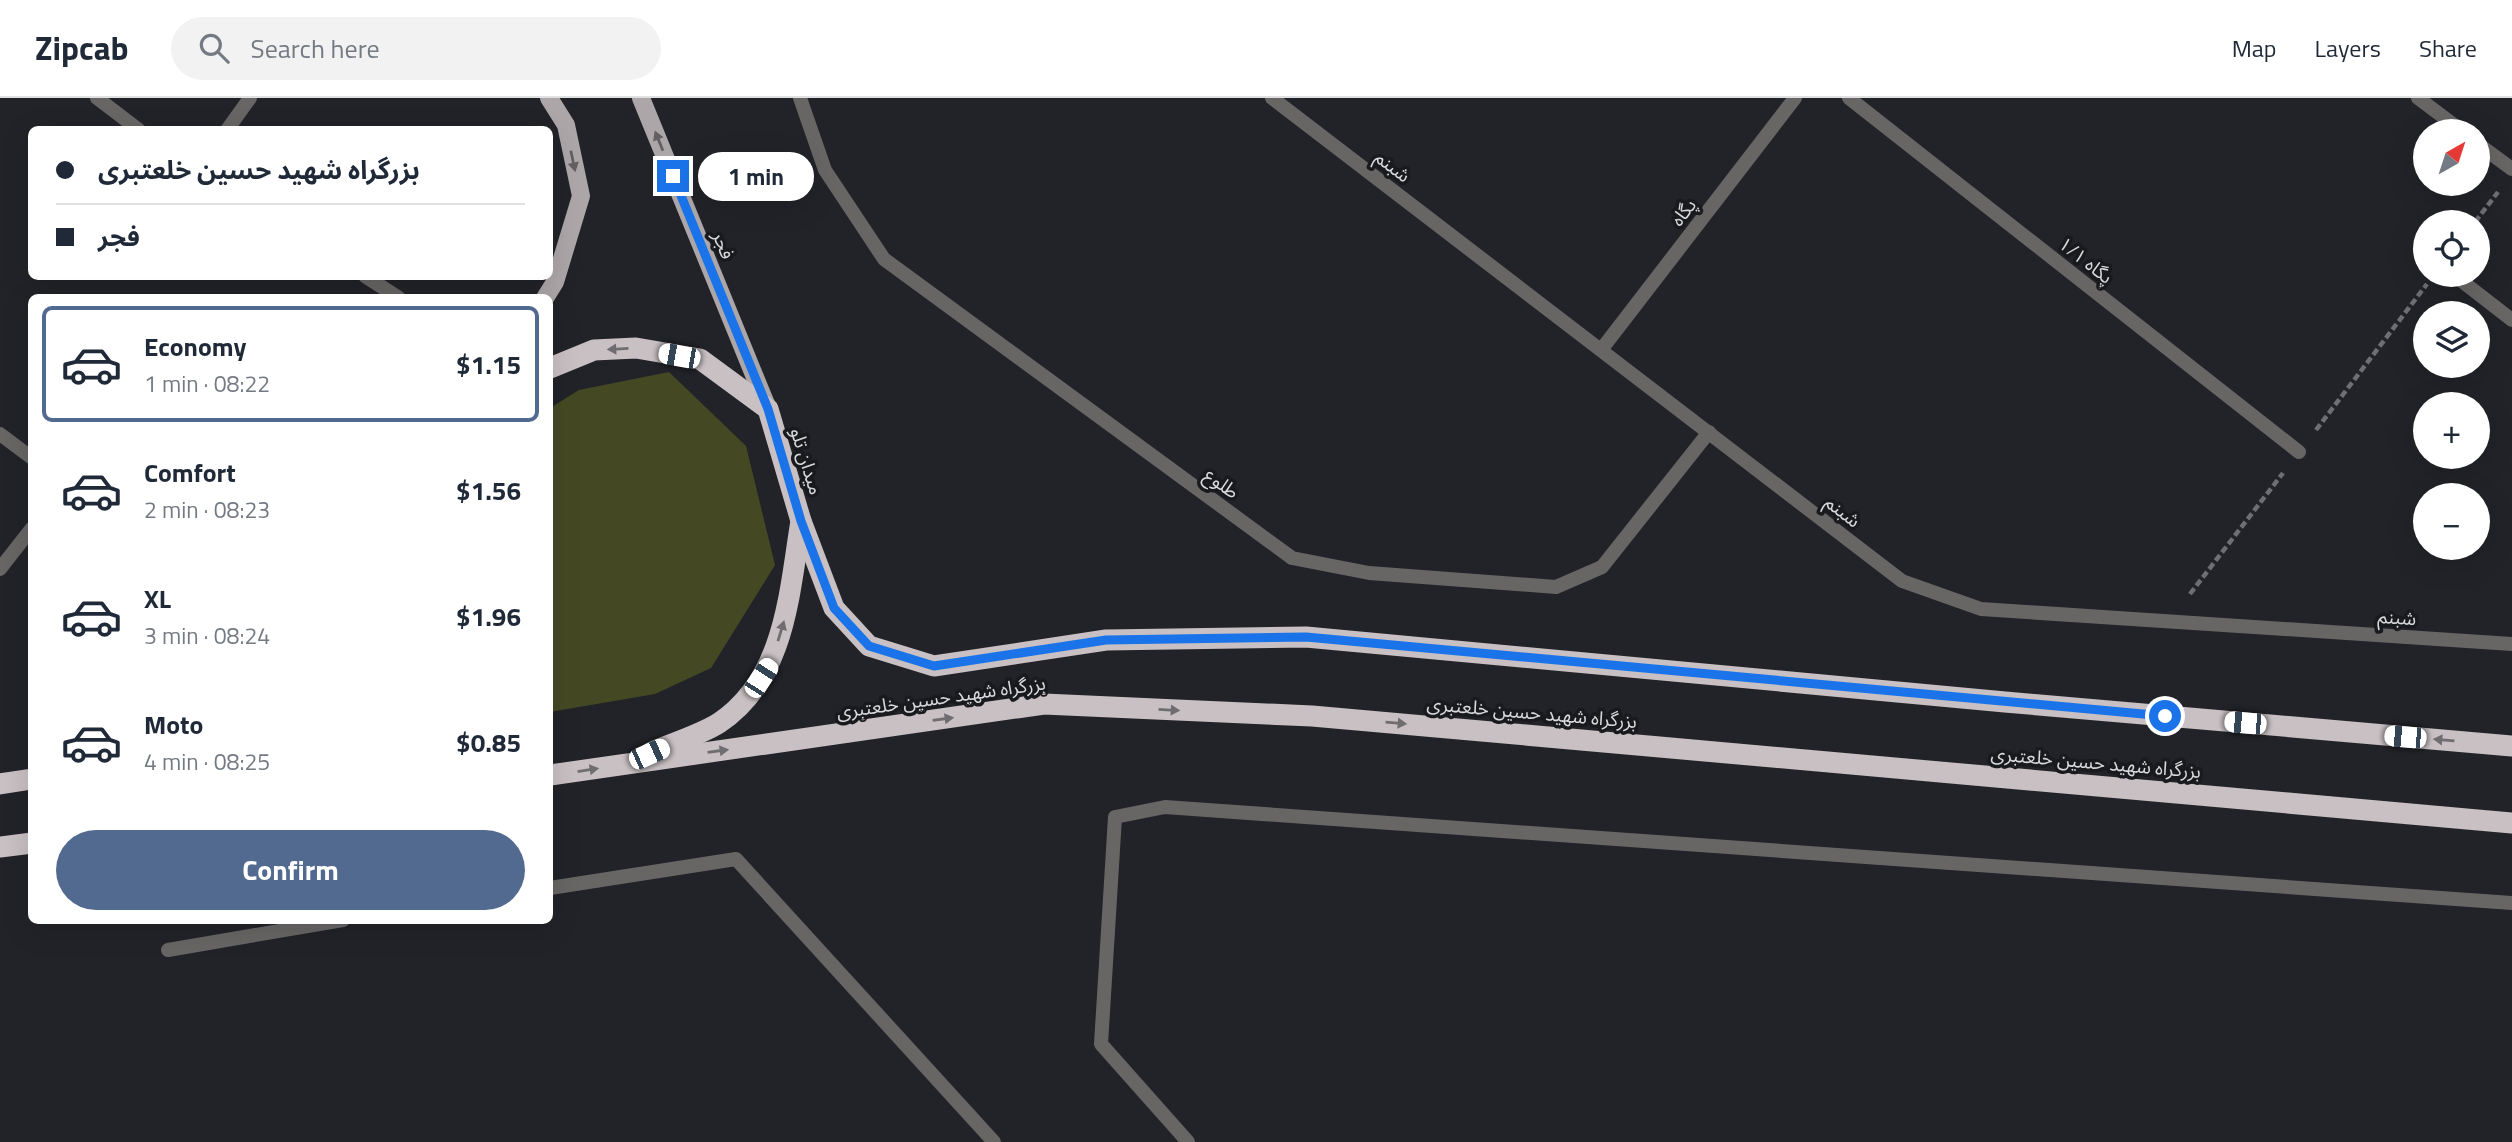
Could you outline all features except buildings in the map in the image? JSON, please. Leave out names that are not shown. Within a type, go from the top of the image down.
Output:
[{"type":"highway","points":[[553,367],[594,350],[636,348],[700,359],[768,409]]},
{"type":"highway","name":"ميدان تلو","points":[[626,764],[718,723],[750,695],[772,660],[786,615],[801,521],[768,409]]},
{"type":"highway","name":"بزرگراه شهید حسین خلعتبری","points":[[801,521],[834,608],[869,646],[934,666],[1106,640],[1306,637],[2512,746]]},
{"type":"highway","name":"بزرگراه شهید حسین خلعتبری","points":[[553,775],[1044,704],[1312,716],[2512,823]]},
{"type":"highway","points":[[0,784],[28,780]]},
{"type":"highway","points":[[0,847],[28,844]]},
{"type":"main road","points":[[548,294],[555,282],[581,196],[566,125],[549,98]]},
{"type":"main road","name":"فجر","points":[[641,98],[768,409]]},
{"type":"street","points":[[97,98],[134,126]]},
{"type":"street","points":[[230,126],[250,98]]},
{"type":"street","name":"طلوع","points":[[800,98],[825,170],[884,259],[1292,558],[1369,573],[1556,587],[1602,566],[1709,432]]},
{"type":"street","name":"شبنم","points":[[1272,98],[1902,581],[1981,609],[2512,644]]},
{"type":"street","name":"پگاه","points":[[1601,350],[1795,98]]},
{"type":"street","name":"پگاه ۱/۱","points":[[1849,98],[2299,452]]},
{"type":"street","points":[[2418,98],[2446,119]]},
{"type":"street","points":[[2490,153],[2512,169]]},
{"type":"street","points":[[371,280],[393,294]]},
{"type":"street","points":[[2469,287],[2512,320]]},
{"type":"street","points":[[0,434],[28,455]]},
{"type":"street","points":[[0,569],[28,533]]},
{"type":"street","points":[[1188,1142],[1101,1044],[1115,817],[1166,807],[2512,903]]},
{"type":"street","points":[[553,888],[736,859],[994,1142]]},
{"type":"street","points":[[168,950],[320,924]]},
{"type":"path","points":[[2484,210],[2505,184]]},
{"type":"green space","points":[[669,372],[746,446],[775,565],[711,668],[655,694],[553,711],[553,406],[579,390]]},
{"type":"route","points":[[673,176],[768,409],[801,521],[834,608],[869,646],[934,666],[1106,640],[1306,637],[2165,716]]}]
